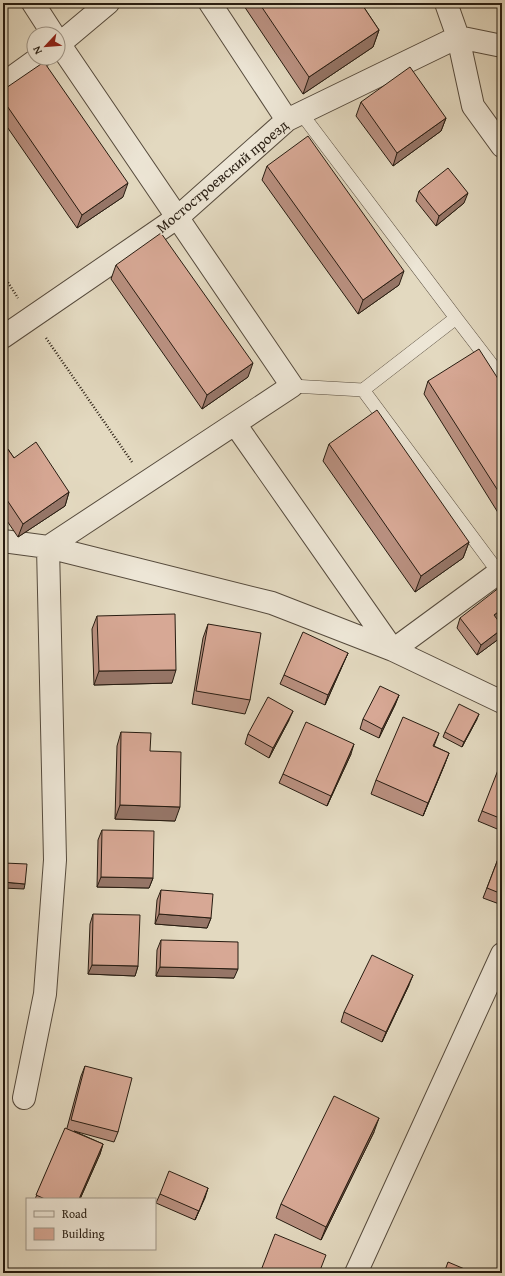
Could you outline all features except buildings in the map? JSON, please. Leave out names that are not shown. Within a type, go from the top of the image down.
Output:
[{"type":"street","points":[[33,3],[48,26]]},
{"type":"street","points":[[66,34],[108,3]]},
{"type":"street","points":[[210,3],[294,117]]},
{"type":"street","points":[[446,3],[458,37],[474,106],[502,146]]},
{"type":"street","points":[[458,37],[502,46]]},
{"type":"street","name":"Мостостроевский проезд","points":[[3,337],[178,218],[294,117],[458,37]]},
{"type":"street","points":[[48,547],[292,386],[66,54]]},
{"type":"street","points":[[3,84],[28,66]]},
{"type":"street","points":[[235,424],[393,650]]},
{"type":"street","points":[[3,541],[48,547],[272,603],[393,650],[502,702]]},
{"type":"street","points":[[24,1098],[45,994],[55,860],[48,547]]},
{"type":"street","points":[[393,650],[500,572]]},
{"type":"street","points":[[356,1273],[502,954]]},
{"type":"lane","points":[[294,117],[456,318],[502,378]]},
{"type":"lane","points":[[292,386],[363,390],[456,318]]},
{"type":"lane","points":[[363,390],[500,572]]},
{"type":"path","points":[[3,275],[146,482]]}]
